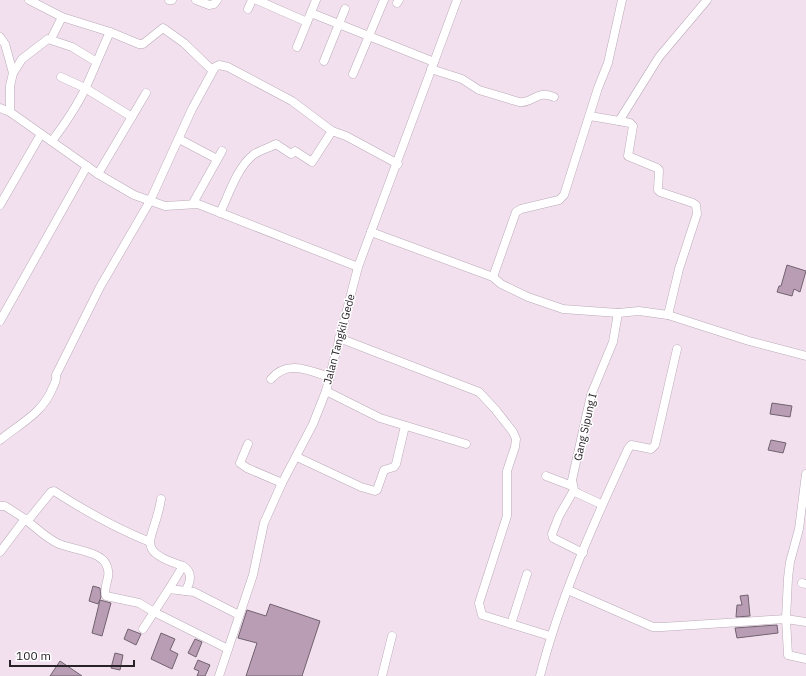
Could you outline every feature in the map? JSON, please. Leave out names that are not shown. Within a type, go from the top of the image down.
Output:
[{"type":"street","points":[[29,0],[62,17],[110,32],[139,44],[143,44],[163,28],[184,43],[212,70]]},
{"type":"street","points":[[196,0],[209,5],[214,4],[217,0]]},
{"type":"street","points":[[248,9],[252,0]]},
{"type":"street","points":[[257,0],[307,22]]},
{"type":"street","points":[[297,47],[316,0]]},
{"type":"street","points":[[353,74],[384,0]]},
{"type":"street","name":"Jalan Tangkil Gede","points":[[219,676],[238,615],[253,575],[264,524],[282,483],[313,424],[326,391],[358,267],[398,164],[457,0]]},
{"type":"street","points":[[493,277],[516,212],[521,208],[559,200],[564,195],[609,57],[622,0]]},
{"type":"street","points":[[619,121],[659,57],[707,0]]},
{"type":"street","points":[[324,61],[345,9]]},
{"type":"street","points":[[311,13],[368,36],[462,79],[479,90],[519,102],[523,102],[540,95],[549,95],[554,97]]},
{"type":"street","points":[[51,39],[62,17]]},
{"type":"street","points":[[52,141],[68,119],[85,88],[95,61],[110,32]]},
{"type":"street","points":[[0,37],[5,44],[13,73]]},
{"type":"street","points":[[10,112],[10,86],[13,73],[19,62],[45,40],[51,39],[72,47],[95,61]]},
{"type":"street","points":[[0,440],[40,408],[49,398],[56,375],[100,287],[150,201],[212,70],[219,66],[228,67],[292,102],[332,131],[346,136],[398,164]]},
{"type":"street","points":[[61,77],[85,88],[132,117]]},
{"type":"street","points":[[98,174],[146,93]]},
{"type":"street","points":[[0,108],[10,112],[98,174],[134,195],[165,206],[194,203],[358,267]]},
{"type":"street","points":[[590,116],[630,123],[633,126],[628,156],[659,170],[658,190],[660,192],[693,204],[697,209],[696,220],[679,269],[668,315]]},
{"type":"street","points":[[220,213],[239,173],[253,155],[277,143],[291,154],[295,152],[312,162],[332,131]]},
{"type":"street","points":[[0,205],[41,134]]},
{"type":"street","points":[[179,139],[217,159]]},
{"type":"street","points":[[194,203],[222,151]]},
{"type":"street","points":[[0,321],[87,166]]},
{"type":"street","points":[[371,232],[493,277],[501,284],[528,297],[563,309],[618,313],[639,311],[668,315],[806,356]]},
{"type":"street","name":"Gang Sipung I","points":[[583,553],[553,538],[552,534],[558,516],[573,488],[589,404],[613,342],[618,313]]},
{"type":"street","points":[[339,338],[479,392],[513,432],[516,443],[507,471],[506,491],[508,503],[506,522],[479,603],[482,615],[550,636]]},
{"type":"street","points":[[540,676],[550,636],[601,504],[631,445],[651,449],[655,445],[677,349]]},
{"type":"street","points":[[271,379],[277,371],[294,368],[329,377]]},
{"type":"street","points":[[326,391],[380,418],[466,444]]},
{"type":"street","points":[[297,457],[375,491],[377,490],[384,470],[394,468],[396,464],[405,426]]},
{"type":"street","points":[[248,444],[240,463],[282,483]]},
{"type":"street","points":[[806,474],[799,529],[790,562],[786,619],[788,655],[806,659]]},
{"type":"street","points":[[546,476],[573,488],[601,504]]},
{"type":"street","points":[[0,552],[25,519],[32,517],[53,491],[85,511],[121,530],[150,542]]},
{"type":"street","points":[[161,499],[159,514],[150,542],[152,552],[187,568],[190,575],[190,582],[185,591]]},
{"type":"street","points":[[0,506],[5,506],[25,519],[57,544],[96,555],[106,562],[110,572],[105,591],[106,596],[139,603],[228,649]]},
{"type":"street","points":[[143,629],[183,566]]},
{"type":"street","points":[[511,624],[526,574]]},
{"type":"street","points":[[168,589],[194,592],[238,615]]},
{"type":"street","points":[[568,590],[652,626],[662,627],[786,619],[806,622]]},
{"type":"street","points":[[382,676],[392,636]]},
{"type":"building","points":[[787,265],[806,271],[800,292],[794,289],[792,296],[777,292],[779,286],[781,286]]},
{"type":"building","points":[[772,403],[792,406],[790,417],[770,414]]},
{"type":"building","points":[[771,440],[786,443],[783,453],[768,450]]},
{"type":"building","points":[[93,586],[100,588],[101,597],[98,604],[89,601]]},
{"type":"building","points":[[748,595],[750,616],[736,617],[737,605],[742,605],[740,596]]},
{"type":"building","points":[[100,600],[111,603],[102,636],[92,633]]},
{"type":"building","points":[[270,604],[320,621],[302,676],[246,676],[257,643],[238,638],[247,610],[266,616]]},
{"type":"building","points":[[777,625],[778,633],[737,638],[735,628]]},
{"type":"building","points":[[128,629],[141,634],[136,645],[124,639]]},
{"type":"building","points":[[161,633],[175,639],[170,650],[178,654],[172,669],[151,659]]},
{"type":"building","points":[[195,639],[202,642],[196,657],[188,653]]},
{"type":"building","points":[[115,653],[123,655],[120,670],[111,668]]},
{"type":"building","points":[[198,660],[210,665],[205,676],[197,676],[199,671],[194,669]]},
{"type":"building","points":[[60,661],[82,676],[50,676]]}]
